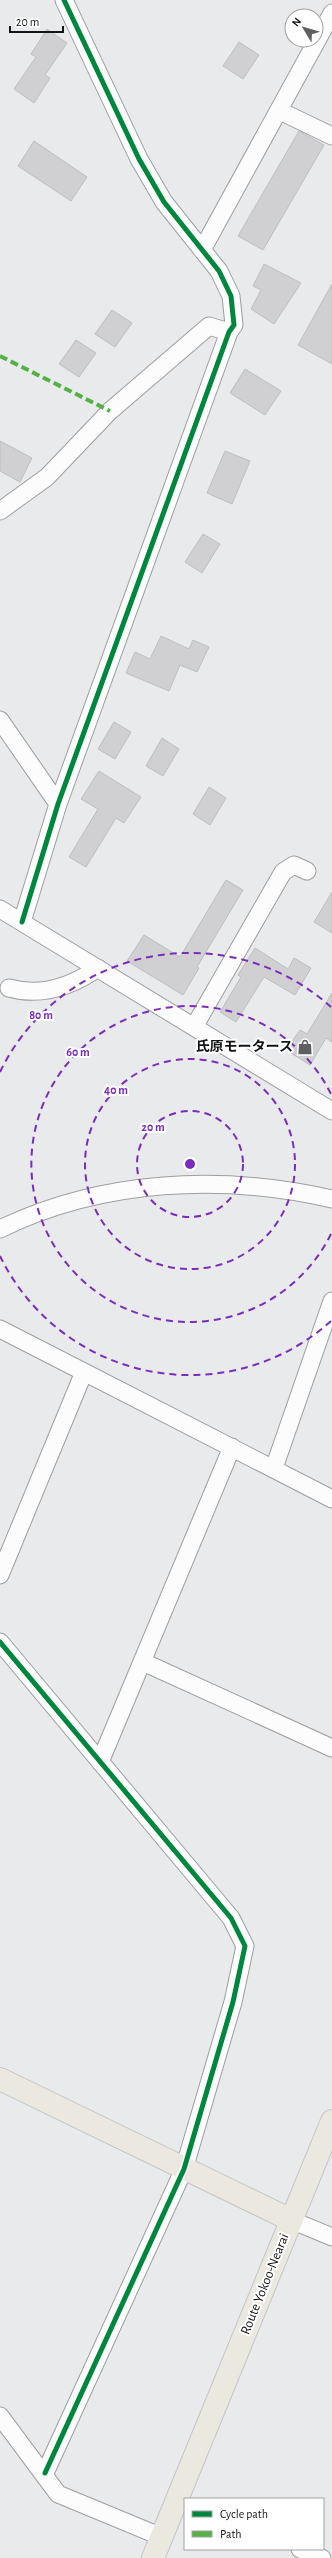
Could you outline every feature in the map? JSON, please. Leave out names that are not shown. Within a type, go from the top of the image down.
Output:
[{"type":"main road","name":"Route Yokoo-Nearai","points":[[0,2079],[291,2220],[181,2501],[153,2558]]},
{"type":"main road","points":[[291,2220],[332,2121]]},
{"type":"street","points":[[22,922],[58,804],[229,332],[234,325],[231,296],[219,270],[164,202],[139,159],[64,0]]},
{"type":"street","points":[[202,250],[280,111],[332,13]]},
{"type":"street","points":[[280,111],[332,136]]},
{"type":"street","points":[[0,511],[47,478],[110,411],[209,326],[229,332]]},
{"type":"street","points":[[0,720],[58,804]]},
{"type":"street","points":[[194,1026],[283,872],[294,865],[307,872]]},
{"type":"street","points":[[0,910],[332,1110]]},
{"type":"street","points":[[9,988],[21,991],[49,991],[88,975],[98,968]]},
{"type":"street","points":[[0,1229],[32,1213],[105,1192],[173,1186],[236,1184],[303,1192],[332,1198]]},
{"type":"street","points":[[274,1468],[332,1301]]},
{"type":"street","points":[[0,1329],[332,1499]]},
{"type":"street","points":[[0,1576],[84,1372]]},
{"type":"street","points":[[100,1762],[232,1447]]},
{"type":"street","points":[[0,1642],[231,1918],[245,1946],[234,2002],[184,2169],[45,2473]]},
{"type":"street","points":[[143,1662],[332,1748]]},
{"type":"street","points":[[291,2220],[332,2237]]},
{"type":"street","points":[[0,2416],[45,2473],[58,2494],[162,2537]]},
{"type":"street","points":[[302,2550],[322,2558]]},
{"type":"building","points":[[47,29],[67,43],[45,75],[50,78],[34,103],[14,89],[36,57],[31,54]]},
{"type":"building","points":[[239,42],[259,55],[243,79],[223,66]]},
{"type":"building","points":[[299,131],[324,145],[263,250],[238,236]]},
{"type":"building","points":[[34,141],[87,177],[71,201],[18,166]]},
{"type":"building","points":[[264,264],[301,283],[274,324],[251,309],[261,290],[253,286]]},
{"type":"building","points":[[332,284],[332,364],[298,345]]},
{"type":"building","points":[[112,310],[132,323],[115,347],[95,334]]},
{"type":"building","points":[[76,340],[96,353],[79,377],[59,364]]},
{"type":"building","points":[[245,369],[281,391],[265,415],[230,393]]},
{"type":"building","points":[[0,441],[32,458],[20,482],[0,471]]},
{"type":"building","points":[[225,451],[250,461],[232,504],[207,493]]},
{"type":"building","points":[[203,534],[220,544],[202,573],[185,562]]},
{"type":"building","points":[[161,636],[189,649],[193,640],[209,647],[197,672],[180,665],[169,691],[126,673],[135,652],[150,659]]},
{"type":"building","points":[[114,722],[131,732],[115,759],[98,749]]},
{"type":"building","points":[[162,738],[179,749],[163,776],[146,766]]},
{"type":"building","points":[[99,771],[141,797],[124,823],[116,818],[86,867],[69,857],[98,809],[81,799]]},
{"type":"building","points":[[209,787],[226,798],[210,825],[193,814]]},
{"type":"building","points":[[226,880],[243,890],[197,967],[199,968],[183,995],[127,961],[144,935],[180,957]]},
{"type":"building","points":[[332,892],[332,933],[314,922]]},
{"type":"building","points":[[255,948],[288,969],[294,958],[311,968],[295,995],[264,977],[236,1022],[220,1012],[241,977],[238,975]]},
{"type":"building","points":[[332,993],[332,1042],[326,1038],[310,1065],[286,1050],[300,1030],[307,1034]]},
{"type":"marked path","points":[[0,356],[110,411]]},
{"type":"cycle path","points":[[22,922],[58,804],[229,332],[234,325],[231,296],[219,271],[164,202],[139,159],[64,0]]},
{"type":"cycle path","points":[[0,1642],[231,1918],[245,1946],[233,2002],[184,2169],[45,2473]]},
{"type":"place","name":"氏原モータース","points":[[305,1047]]}]
